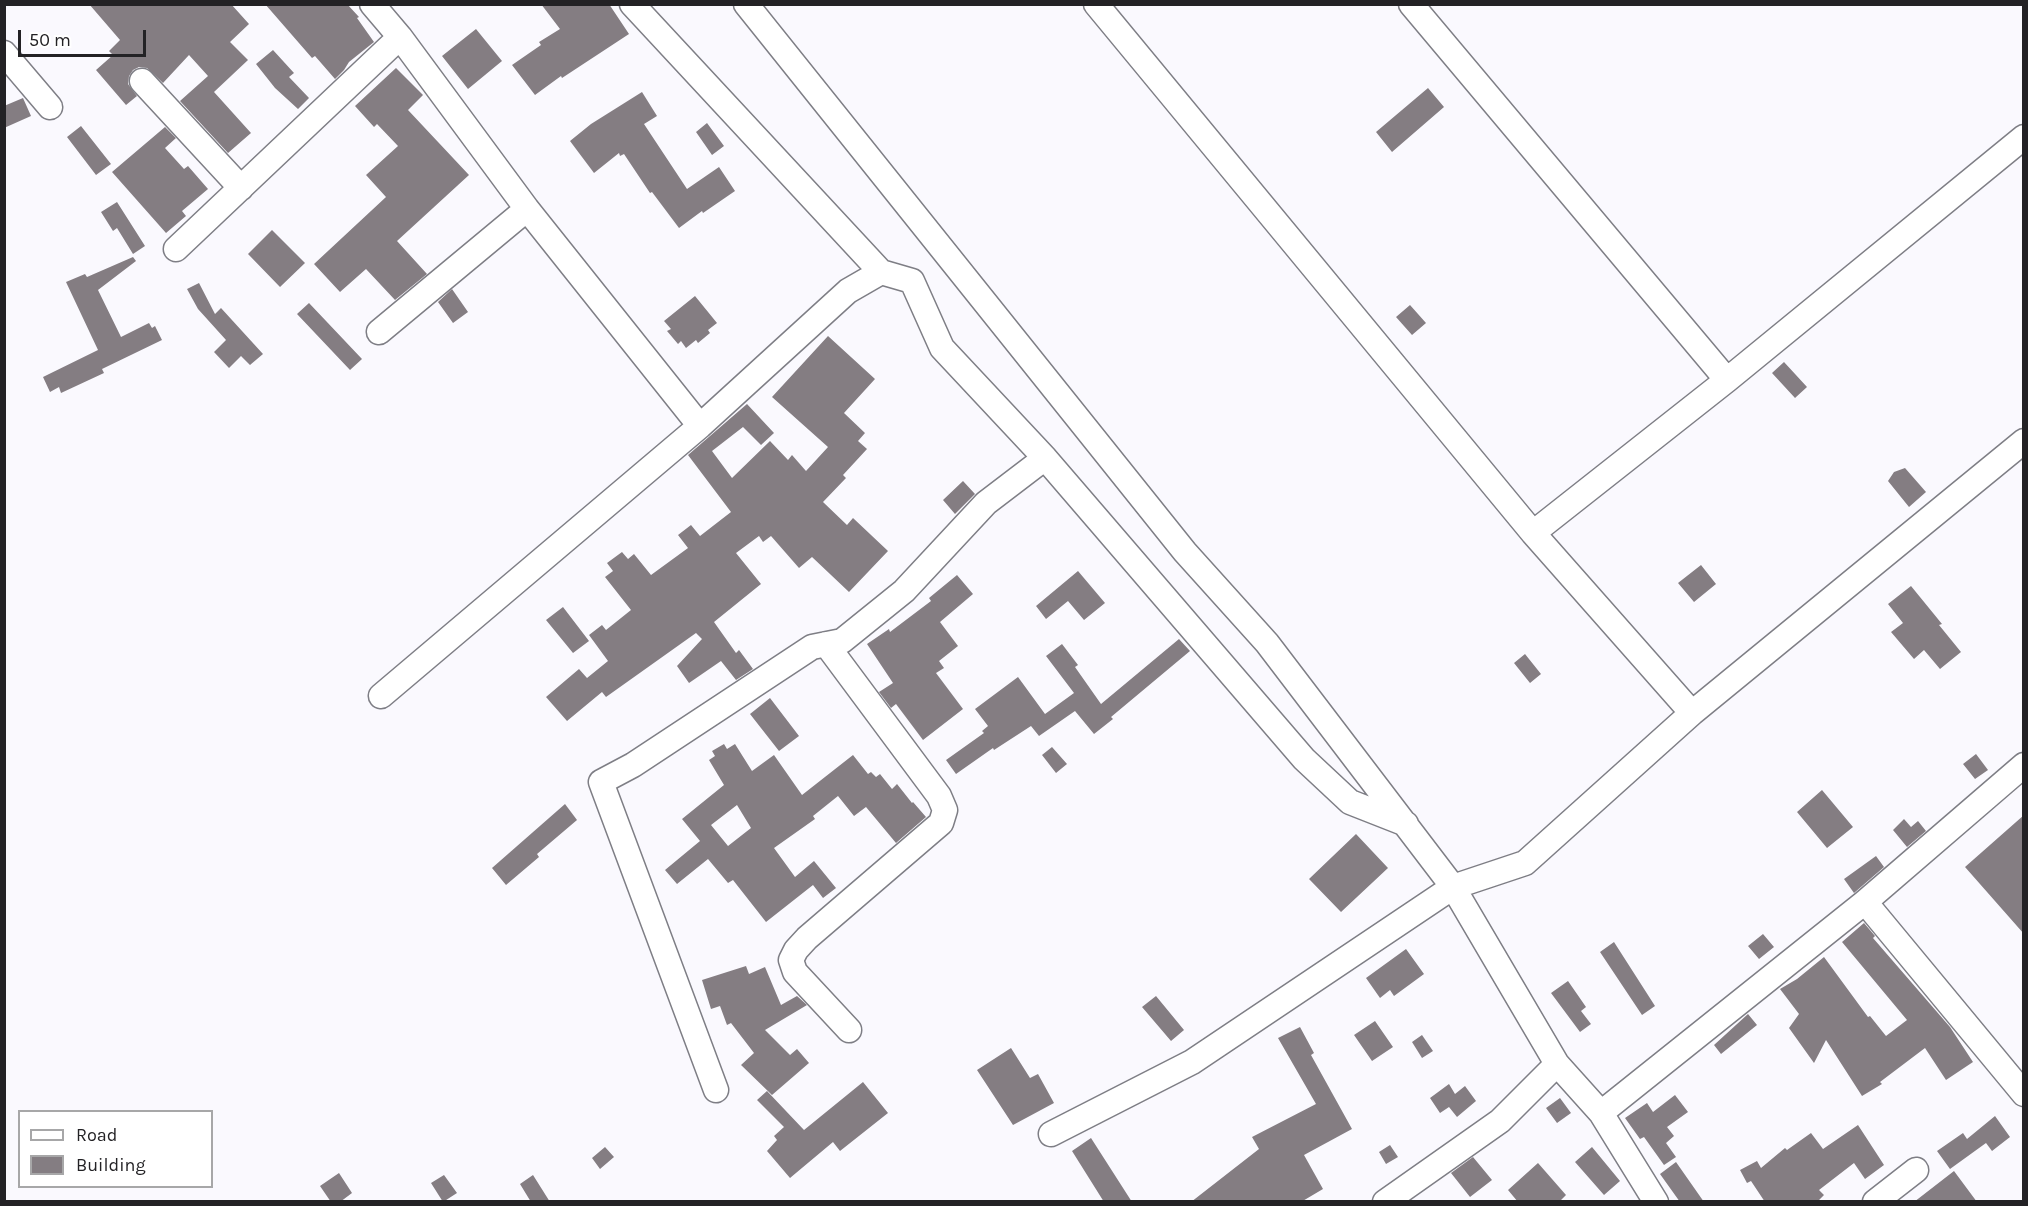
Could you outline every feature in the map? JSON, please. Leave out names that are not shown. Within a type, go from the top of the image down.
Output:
[{"type":"street","points":[[372,4],[400,37],[527,208],[700,426]]},
{"type":"street","points":[[633,4],[881,272],[912,282],[942,348],[1045,459],[1304,759],[1350,802],[1406,824]]},
{"type":"street","points":[[746,4],[1185,552],[1267,643],[1406,824],[1453,887],[1557,1064],[1601,1113],[1656,1202]]},
{"type":"street","points":[[1096,4],[1533,533],[1692,713]]},
{"type":"street","points":[[1411,4],[1727,380]]},
{"type":"street","points":[[176,249],[400,37]]},
{"type":"street","points":[[4,53],[50,107]]},
{"type":"street","points":[[141,81],[241,188]]},
{"type":"street","points":[[1533,533],[1727,380],[2024,137]]},
{"type":"street","points":[[379,332],[527,208]]},
{"type":"street","points":[[381,696],[700,426],[848,291],[881,272]]},
{"type":"street","points":[[1051,1134],[1192,1062],[1453,887],[1525,863],[1692,713],[2024,441]]},
{"type":"street","points":[[716,1090],[601,782],[633,765],[812,647],[842,641],[904,591],[986,503],[1045,459]]},
{"type":"street","points":[[826,644],[939,796],[945,810],[941,823],[807,938],[796,950],[791,960],[795,972],[849,1030]]},
{"type":"street","points":[[1601,1113],[1865,902],[2024,765]]},
{"type":"street","points":[[1865,902],[2015,1066],[2024,1094]]},
{"type":"street","points":[[1385,1202],[1500,1120],[1557,1064]]},
{"type":"street","points":[[1875,1202],[1916,1170]]},
{"type":"building","points":[[89,4],[231,4],[249,24],[230,42],[248,60],[214,92],[251,133],[228,153],[180,101],[208,76],[189,55],[163,83],[147,68],[139,67],[133,70],[128,84],[137,96],[126,105],[96,70],[113,55],[109,51],[120,40]]},
{"type":"building","points":[[265,4],[347,4],[359,17],[357,18],[374,42],[349,62],[335,79],[315,56],[312,58]]},
{"type":"building","points":[[541,4],[609,4],[629,34],[535,95],[512,65],[541,45],[539,42],[560,29]]},
{"type":"building","points":[[476,29],[502,61],[468,89],[442,56]]},
{"type":"building","points":[[273,50],[294,73],[289,77],[309,98],[298,109],[275,88],[256,64]]},
{"type":"building","points":[[396,68],[423,95],[408,110],[469,175],[397,241],[427,274],[395,300],[366,269],[340,292],[314,264],[386,197],[366,175],[398,146],[377,124],[374,127],[355,106]]},
{"type":"building","points":[[1428,88],[1444,107],[1392,152],[1376,132]]},
{"type":"building","points":[[642,92],[657,116],[644,124],[687,189],[719,167],[735,191],[679,228],[652,192],[650,193],[624,154],[620,156],[619,153],[594,173],[570,141],[591,124]]},
{"type":"building","points":[[23,98],[31,116],[4,128],[4,106]]},
{"type":"building","points":[[707,123],[724,146],[712,155],[696,132]]},
{"type":"building","points":[[81,126],[111,164],[96,175],[67,137]]},
{"type":"building","points":[[165,127],[176,138],[165,148],[184,169],[188,166],[208,189],[182,211],[186,216],[166,233],[112,172]]},
{"type":"building","points":[[117,202],[145,246],[133,254],[117,228],[113,231],[101,212]]},
{"type":"building","points":[[272,230],[305,263],[280,287],[248,254]]},
{"type":"building","points":[[133,257],[136,261],[98,290],[121,337],[149,323],[152,328],[155,326],[162,340],[102,369],[104,373],[61,393],[59,387],[50,392],[43,377],[98,350],[66,282],[85,274],[87,277]]},
{"type":"building","points":[[199,283],[215,314],[221,308],[263,354],[250,365],[241,356],[229,368],[214,352],[226,340],[198,309],[187,289]]},
{"type":"building","points":[[452,289],[468,312],[453,323],[438,302]]},
{"type":"building","points":[[695,296],[717,323],[708,330],[710,333],[698,343],[696,340],[686,348],[681,341],[678,344],[667,331],[671,329],[664,321]]},
{"type":"building","points":[[309,303],[362,359],[350,370],[297,314]]},
{"type":"building","points":[[1410,305],[1426,323],[1412,335],[1396,317]]},
{"type":"building","points":[[828,336],[875,379],[844,413],[865,433],[858,441],[867,449],[843,475],[846,478],[823,502],[847,525],[853,518],[888,551],[849,592],[812,557],[799,568],[771,536],[763,542],[759,536],[736,553],[761,584],[714,622],[736,653],[739,650],[753,669],[736,680],[721,661],[689,683],[677,666],[702,639],[696,633],[606,697],[602,692],[567,721],[546,697],[579,669],[587,678],[608,661],[589,635],[602,625],[606,630],[631,610],[605,577],[613,571],[607,563],[622,552],[628,559],[634,554],[651,575],[688,548],[678,535],[691,525],[700,536],[731,512],[688,455],[747,404],[774,433],[761,445],[743,427],[712,451],[732,478],[770,441],[788,460],[792,455],[806,471],[828,447],[772,397]]},
{"type":"building","points":[[1784,362],[1807,387],[1795,398],[1772,373]]},
{"type":"building","points":[[1905,468],[1926,492],[1909,507],[1888,481],[1894,472]]},
{"type":"building","points":[[963,481],[975,494],[955,514],[943,500]]},
{"type":"building","points":[[1701,565],[1716,584],[1694,602],[1678,583]]},
{"type":"building","points":[[1078,571],[1105,603],[1084,620],[1068,601],[1046,619],[1036,606]]},
{"type":"building","points":[[957,575],[973,594],[940,622],[958,646],[939,661],[944,668],[936,673],[963,709],[923,740],[896,704],[891,708],[879,692],[893,683],[867,644],[889,629],[890,632],[931,601],[929,598]]},
{"type":"building","points":[[1911,586],[1961,652],[1940,669],[1924,650],[1914,659],[1891,632],[1903,623],[1888,604]]},
{"type":"building","points":[[563,607],[589,641],[573,653],[546,620]]},
{"type":"building","points":[[1179,639],[1190,651],[1094,734],[1075,711],[1039,736],[1031,726],[994,750],[993,748],[956,774],[946,760],[984,733],[982,731],[988,726],[975,709],[1018,677],[1045,714],[1074,693],[1046,656],[1062,644],[1078,665],[1075,667],[1101,704]]},
{"type":"building","points":[[1525,654],[1541,674],[1530,683],[1514,663]]},
{"type":"building","points":[[770,698],[799,736],[779,751],[750,714]]},
{"type":"building","points":[[724,744],[727,749],[735,744],[752,771],[774,755],[802,795],[853,755],[868,774],[871,772],[876,777],[880,774],[892,789],[897,784],[926,817],[896,843],[866,807],[854,816],[838,796],[813,816],[815,819],[774,848],[795,877],[814,861],[836,888],[823,898],[813,885],[766,922],[733,880],[728,883],[708,859],[677,884],[665,870],[700,841],[682,819],[724,785],[709,760],[715,756],[712,751]],"holes":[[[737,805],[751,828],[728,846],[711,825]]]},
{"type":"building","points":[[1052,747],[1067,764],[1056,773],[1042,755]]},
{"type":"building","points":[[1976,754],[1988,770],[1975,779],[1963,764]]},
{"type":"building","points":[[1822,790],[1853,827],[1827,848],[1797,812]]},
{"type":"building","points":[[565,804],[577,820],[537,854],[539,857],[506,885],[492,868]]},
{"type":"building","points":[[2024,815],[2024,934],[1965,867]]},
{"type":"building","points":[[1904,819],[1911,827],[1918,821],[1926,831],[1907,847],[1893,830]]},
{"type":"building","points":[[1356,834],[1388,868],[1341,912],[1309,879]]},
{"type":"building","points":[[1876,856],[1884,867],[1854,893],[1844,879]]},
{"type":"building","points":[[1864,923],[1875,936],[1873,938],[1950,1027],[1973,1062],[1946,1080],[1925,1048],[1880,1082],[1882,1084],[1862,1096],[1826,1040],[1814,1063],[1789,1028],[1799,1014],[1780,989],[1797,979],[1824,957],[1868,1017],[1870,1016],[1886,1036],[1907,1020],[1842,942]]},
{"type":"building","points":[[1763,934],[1774,947],[1759,959],[1748,946]]},
{"type":"building","points":[[1614,942],[1655,1006],[1642,1015],[1600,952]]},
{"type":"building","points":[[1406,949],[1424,974],[1394,996],[1390,990],[1380,998],[1366,978]]},
{"type":"building","points":[[746,966],[749,974],[765,967],[781,1005],[797,996],[807,1005],[765,1030],[790,1055],[797,1049],[809,1063],[772,1095],[741,1065],[754,1053],[731,1023],[727,1025],[720,1006],[711,1009],[702,980]]},
{"type":"building","points":[[1568,981],[1586,1007],[1581,1011],[1591,1024],[1580,1032],[1551,993]]},
{"type":"building","points":[[1156,996],[1184,1030],[1171,1041],[1142,1007]]},
{"type":"building","points":[[1748,1014],[1757,1025],[1721,1054],[1714,1045]]},
{"type":"building","points":[[1375,1021],[1393,1047],[1372,1061],[1354,1035]]},
{"type":"building","points":[[1300,1027],[1314,1053],[1311,1055],[1352,1129],[1304,1155],[1323,1189],[1301,1202],[1191,1202],[1259,1149],[1252,1137],[1316,1104],[1278,1038]]},
{"type":"building","points":[[1422,1035],[1433,1051],[1422,1058],[1412,1042]]},
{"type":"building","points":[[1011,1048],[1030,1078],[1038,1074],[1054,1103],[1013,1125],[977,1070]]},
{"type":"building","points":[[863,1082],[888,1113],[840,1151],[833,1142],[790,1178],[767,1151],[777,1140],[774,1136],[784,1127],[757,1100],[767,1091],[804,1130]]},
{"type":"building","points":[[1449,1084],[1455,1094],[1465,1086],[1476,1101],[1457,1117],[1449,1107],[1440,1113],[1430,1098]]},
{"type":"building","points":[[1675,1095],[1688,1112],[1667,1127],[1674,1136],[1666,1143],[1676,1157],[1664,1165],[1644,1137],[1640,1139],[1625,1118],[1647,1103],[1653,1112]]},
{"type":"building","points":[[1560,1098],[1571,1113],[1557,1123],[1546,1108]]},
{"type":"building","points":[[1995,1116],[2010,1137],[1992,1151],[1986,1143],[1950,1169],[1937,1151],[1963,1133],[1967,1139]]},
{"type":"building","points":[[1858,1125],[1884,1165],[1865,1179],[1854,1163],[1819,1190],[1824,1195],[1817,1202],[1765,1202],[1751,1181],[1747,1183],[1740,1170],[1757,1161],[1761,1168],[1785,1148],[1787,1150],[1811,1133],[1823,1149]]},
{"type":"building","points":[[1091,1138],[1132,1202],[1104,1202],[1072,1151]]},
{"type":"building","points":[[1390,1145],[1398,1157],[1386,1164],[1379,1152]]},
{"type":"building","points":[[605,1147],[614,1157],[600,1169],[592,1158]]},
{"type":"building","points":[[1592,1147],[1620,1181],[1604,1195],[1575,1162]]},
{"type":"building","points":[[1473,1157],[1492,1180],[1470,1197],[1451,1173]]},
{"type":"building","points":[[1676,1162],[1704,1202],[1680,1202],[1660,1174]]},
{"type":"building","points":[[1538,1163],[1566,1195],[1559,1202],[1518,1202],[1508,1190]]},
{"type":"building","points":[[1954,1171],[1977,1202],[1914,1202]]},
{"type":"building","points":[[339,1173],[352,1193],[340,1202],[331,1202],[320,1186]]},
{"type":"building","points":[[444,1175],[457,1193],[443,1202],[431,1183]]},
{"type":"building","points":[[533,1175],[550,1202],[531,1202],[520,1184]]}]
